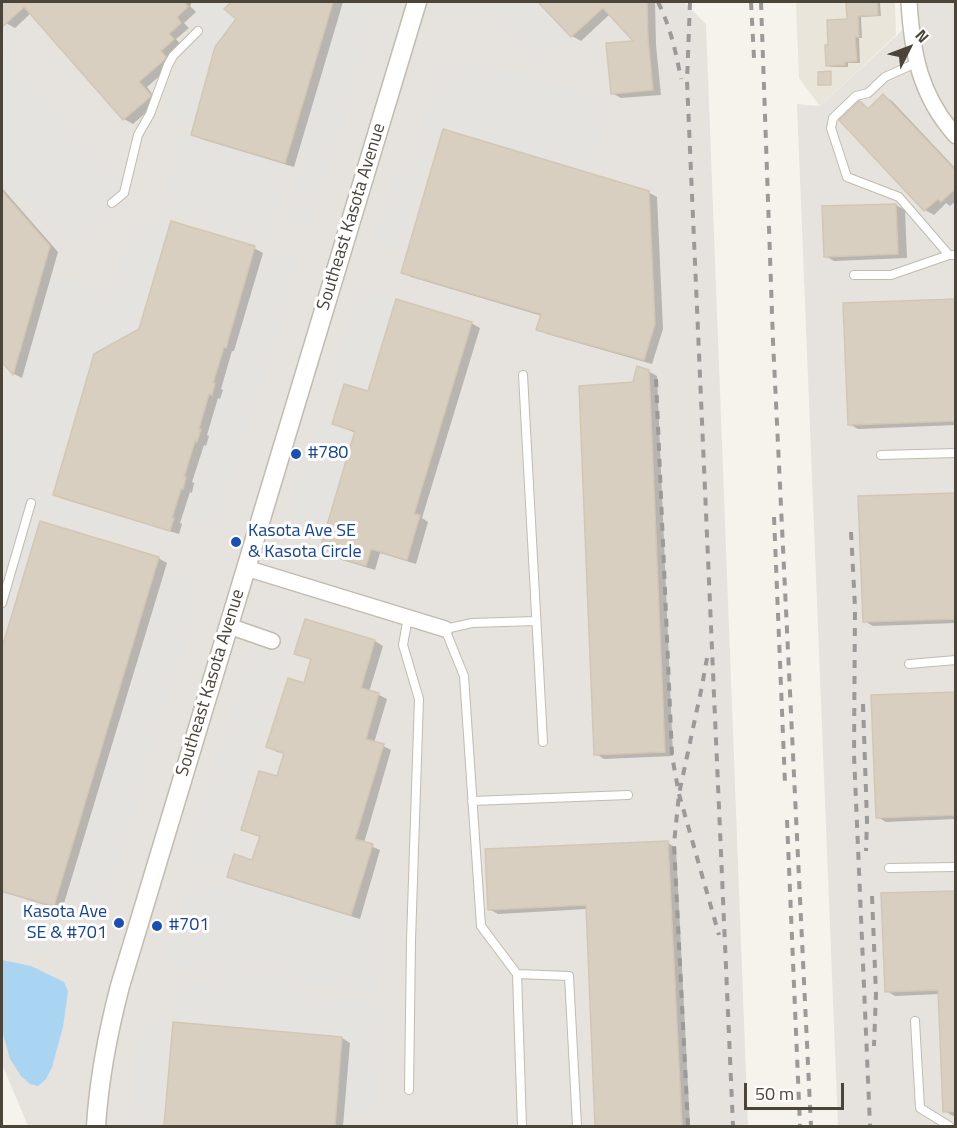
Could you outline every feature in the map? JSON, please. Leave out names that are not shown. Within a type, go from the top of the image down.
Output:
[{"type":"street","name":"Southeast Kasota Avenue","points":[[96,1126],[100,1084],[111,1021],[120,986],[417,2]]},
{"type":"street","points":[[909,2],[916,63],[931,102],[956,136]]},
{"type":"street","points":[[246,568],[445,629]]},
{"type":"street","points":[[229,626],[272,641]]},
{"type":"lane","points":[[112,203],[124,193],[138,135],[150,114],[168,65],[173,56],[198,31]]},
{"type":"lane","points":[[854,275],[891,275],[952,255],[899,197],[847,177],[831,128],[833,118],[856,96],[868,93],[885,77],[916,63]]},
{"type":"lane","points":[[523,375],[543,742]]},
{"type":"lane","points":[[881,455],[956,453]]},
{"type":"lane","points":[[2,603],[31,503]]},
{"type":"lane","points":[[408,617],[403,645],[419,699],[411,940],[409,1090]]},
{"type":"lane","points":[[522,1126],[517,974],[481,926],[464,676],[445,629],[472,623],[536,621]]},
{"type":"lane","points":[[909,664],[956,660]]},
{"type":"lane","points":[[472,801],[628,795]]},
{"type":"lane","points":[[889,868],[956,867]]},
{"type":"lane","points":[[517,974],[569,976],[577,1126]]},
{"type":"lane","points":[[915,1021],[920,1108],[949,1126]]},
{"type":"shaded area","points":[[2,2],[684,2],[706,24],[748,1126],[28,1126],[2,1064]]},
{"type":"shaded area","points":[[199,2],[231,2],[225,9],[236,19],[215,47],[193,126],[164,119]]},
{"type":"shaded area","points":[[341,2],[378,2],[309,230],[285,223],[305,156],[295,153]]},
{"type":"shaded area","points":[[477,2],[538,2],[571,37],[538,65]]},
{"type":"shaded area","points":[[796,2],[895,2],[896,35],[820,106],[799,78]]},
{"type":"shaded area","points":[[918,2],[955,2],[955,1126],[838,1126],[797,104],[820,106],[918,16]]},
{"type":"shaded area","points":[[2,49],[130,194],[69,248],[2,172]]},
{"type":"shaded area","points":[[460,58],[613,102],[587,172],[438,128],[401,248],[374,240],[398,161],[411,164],[439,65],[455,70]]},
{"type":"shaded area","points":[[181,134],[290,168],[268,242],[172,213],[175,204],[161,199]]},
{"type":"shaded area","points":[[134,217],[169,227],[139,329],[94,354],[56,486],[40,481],[36,493],[175,537],[170,553],[31,511],[27,524],[38,527],[2,648],[2,441],[51,277],[105,293],[110,291]]},
{"type":"shaded area","points":[[274,251],[299,259],[217,529],[180,518],[259,258],[270,262]]},
{"type":"shaded area","points":[[358,287],[396,299],[368,391],[330,380]]},
{"type":"shaded area","points":[[319,421],[355,431],[319,552],[281,540]]},
{"type":"shaded area","points":[[164,571],[202,583],[104,909],[66,897]]},
{"type":"shaded area","points":[[262,606],[298,618],[222,871],[185,860]]},
{"type":"shaded area","points":[[227,877],[351,915],[354,905],[383,912],[380,968],[373,993],[292,982],[294,967],[217,957],[216,975],[163,967],[168,927],[187,928],[181,912],[192,881],[223,890]]},
{"type":"shaded area","points":[[2,905],[61,923],[52,954],[2,939]]},
{"type":"shaded area","points":[[219,960],[293,969],[291,991],[384,1005],[374,1114],[336,1110],[342,1037],[175,1023],[177,981],[217,985]]},
{"type":"shaded area","points":[[140,1019],[168,1021],[159,1126],[130,1126]]},
{"type":"water","points":[[2,960],[31,966],[64,982],[68,991],[63,1027],[52,1067],[46,1079],[38,1086],[30,1084],[21,1076],[10,1059],[2,1030]]},
{"type":"building","points":[[2,2],[184,2],[188,7],[177,17],[181,23],[169,34],[174,39],[161,51],[166,57],[139,82],[151,95],[150,97],[123,120],[24,7],[2,27]]},
{"type":"building","points":[[231,2],[333,2],[285,163],[191,135],[215,47],[236,19],[224,9]]},
{"type":"building","points":[[538,2],[647,2],[653,90],[611,94],[606,43],[633,41],[603,8],[571,37]]},
{"type":"building","points":[[846,2],[877,2],[878,15],[858,16],[859,37],[855,37],[857,61],[844,62],[845,65],[826,66],[827,20],[847,19]]},
{"type":"building","points":[[831,71],[831,85],[818,85],[818,72]]},
{"type":"building","points":[[883,94],[956,171],[956,188],[941,202],[938,199],[924,211],[839,120],[859,101],[868,109]]},
{"type":"building","points":[[443,129],[649,191],[655,324],[644,360],[536,330],[541,314],[401,273]]},
{"type":"building","points":[[2,191],[50,246],[13,375],[2,362]]},
{"type":"building","points":[[896,204],[898,254],[824,257],[822,206]]},
{"type":"building","points":[[171,221],[255,246],[226,348],[224,347],[213,383],[215,383],[212,395],[209,394],[199,429],[201,429],[184,477],[186,477],[183,489],[181,489],[172,518],[174,518],[170,531],[53,495],[94,354],[139,329]]},
{"type":"building","points":[[396,299],[472,322],[414,514],[420,515],[407,560],[371,549],[366,566],[319,552],[355,431],[332,424],[344,384],[368,391]]},
{"type":"building","points":[[956,299],[956,421],[848,425],[843,303]]},
{"type":"building","points":[[637,366],[649,370],[665,752],[594,755],[579,386],[633,382]]},
{"type":"building","points":[[956,493],[956,619],[863,622],[858,496]]},
{"type":"building","points":[[40,521],[159,557],[54,906],[2,891],[2,648]]},
{"type":"building","points":[[305,619],[375,640],[361,688],[379,693],[366,739],[384,744],[355,839],[373,844],[351,915],[227,877],[234,854],[252,860],[260,836],[241,830],[259,771],[277,776],[284,753],[266,747],[288,678],[304,683],[311,659],[294,654]]},
{"type":"building","points":[[956,692],[956,815],[876,818],[871,695]]},
{"type":"building","points":[[668,841],[682,1126],[595,1126],[586,905],[488,910],[485,849]]},
{"type":"building","points":[[956,891],[956,1111],[943,1112],[938,990],[885,992],[881,893]]},
{"type":"building","points":[[173,1022],[342,1037],[335,1126],[164,1126]]},
{"type":"railway","points":[[658,2],[672,39],[681,79]]},
{"type":"railway","points":[[690,2],[687,81],[733,1126]]},
{"type":"railway","points":[[751,2],[754,58]]},
{"type":"railway","points":[[761,2],[773,341],[811,1126]]},
{"type":"railway","points":[[656,379],[672,756],[679,794],[719,935]]},
{"type":"railway","points":[[774,517],[785,784]]},
{"type":"railway","points":[[851,532],[855,607],[854,755],[870,1126]]},
{"type":"railway","points":[[688,1126],[674,844],[679,794],[707,658]]},
{"type":"railway","points":[[863,704],[866,851]]},
{"type":"railway","points":[[787,820],[800,1126]]},
{"type":"railway","points":[[872,896],[876,994],[874,1046]]},
{"type":"place","name":"#780","points":[[296,454]]},
{"type":"place","name":"Kasota Ave SE & Kasota Circle","points":[[236,542]]},
{"type":"place","name":"Kasota Ave SE & #701","points":[[119,923]]},
{"type":"place","name":"#701","points":[[157,926]]}]
